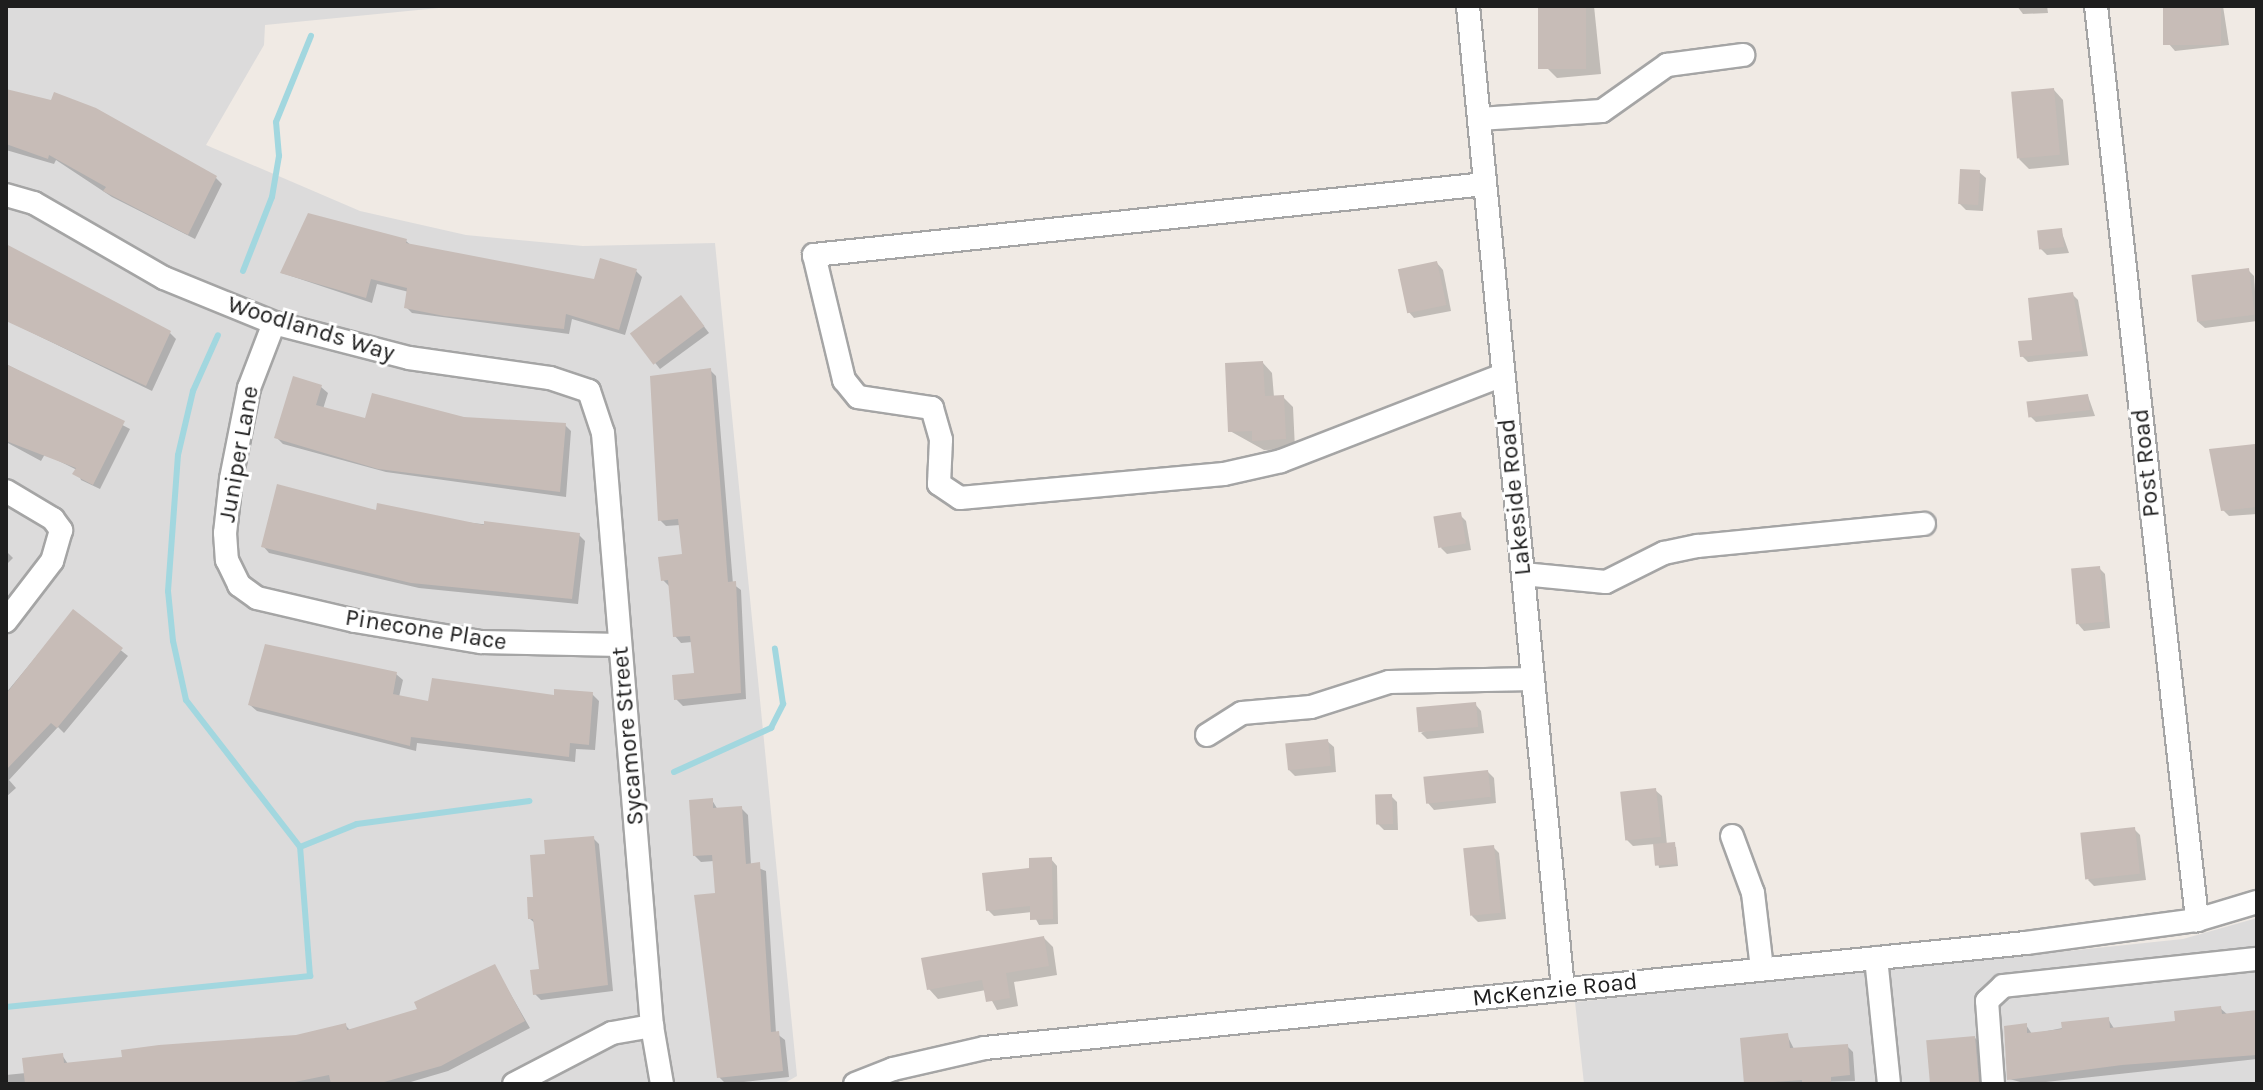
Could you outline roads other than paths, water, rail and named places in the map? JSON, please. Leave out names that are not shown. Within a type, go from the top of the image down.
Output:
[{"type":"street","name":"Lakeside Road","points":[[1468,6],[1563,989]]},
{"type":"street","name":"Post Road","points":[[2096,6],[2197,920]]},
{"type":"street","points":[[1479,119],[1591,114],[1667,65],[1743,55]]},
{"type":"street","points":[[1485,184],[814,255],[844,380],[858,397],[932,408],[941,440],[939,484],[960,498],[1224,474],[1281,461],[1503,375]]},
{"type":"street","name":"Woodlands Way","points":[[6,195],[34,203],[164,278],[274,323],[409,358],[550,378],[589,391]]},
{"type":"street","name":"Juniper Lane","points":[[239,585],[227,560],[225,533],[231,479],[249,388],[274,323]]},
{"type":"street","name":"Sycamore Street","points":[[589,391],[603,433],[652,1026],[662,1084]]},
{"type":"street","points":[[6,491],[53,519],[61,530],[52,561],[6,621]]},
{"type":"street","points":[[1523,574],[1606,582],[1664,553],[1698,546],[1924,524]]},
{"type":"street","name":"Pinecone Place","points":[[239,585],[257,598],[481,642],[620,645]]},
{"type":"street","points":[[1207,735],[1242,713],[1311,707],[1389,682],[1533,679]]},
{"type":"street","points":[[1732,836],[1753,893],[1762,969]]},
{"type":"street","name":"McKenzie Road","points":[[855,1084],[893,1069],[985,1048],[1876,958],[2197,920],[2257,902]]},
{"type":"street","points":[[1876,958],[1889,1084]]},
{"type":"street","points":[[1993,1084],[1987,1001],[2003,986],[2257,959]]},
{"type":"street","points":[[514,1084],[612,1033],[652,1026]]},
{"type":"waterway","points":[[243,271],[272,197],[279,156],[276,122],[311,36]]},
{"type":"waterway","points":[[6,1007],[310,976],[300,847],[186,700],[173,641],[168,591],[178,455],[193,391],[218,335]]},
{"type":"waterway","points":[[674,772],[771,728],[783,704],[775,649]]},
{"type":"waterway","points":[[300,847],[357,824],[529,801]]}]
